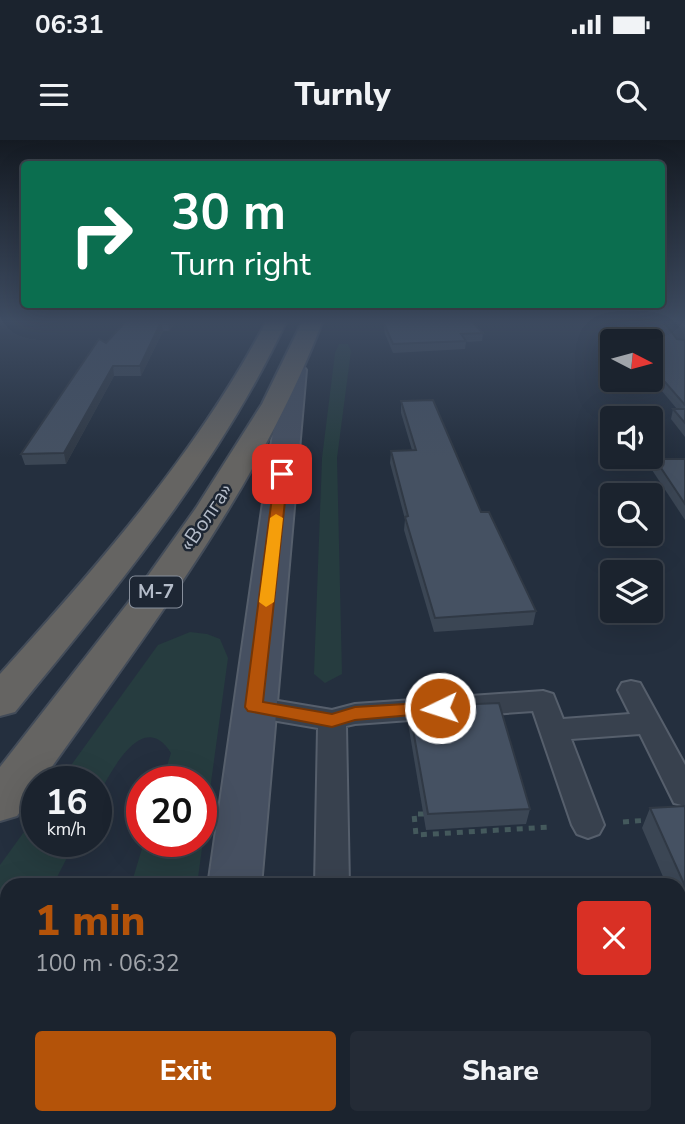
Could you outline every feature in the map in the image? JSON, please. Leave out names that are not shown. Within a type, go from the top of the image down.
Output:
[{"type":"highway","name":"«Волга»","points":[[0,701],[91,595],[182,475],[240,392],[253,366]]},
{"type":"highway","name":"«Волга»","points":[[0,802],[150,601],[250,451],[296,366]]},
{"type":"main road","points":[[235,878],[294,370]]},
{"type":"lane","points":[[631,690],[685,794]]},
{"type":"lane","points":[[254,707],[332,720],[355,714],[543,701],[588,825]]},
{"type":"lane","points":[[332,720],[332,878]]},
{"type":"lane","points":[[554,730],[648,723]]},
{"type":"path","points":[[416,835],[414,814],[424,814]]},
{"type":"green space","points":[[333,366],[349,366],[337,458],[342,674],[325,683],[314,674],[322,458]]},
{"type":"green space","points":[[190,632],[220,639],[228,658],[213,766],[167,766],[171,753],[160,741],[149,737],[138,741],[127,750],[112,771],[112,766],[71,766],[158,645]]},
{"type":"green space","points":[[21,836],[21,857],[67,857],[57,878],[0,878],[0,865]]},
{"type":"green space","points":[[139,857],[201,857],[198,878],[133,878]]},
{"type":"building","points":[[81,366],[140,366],[113,366],[64,453],[21,454]]},
{"type":"building","points":[[663,366],[685,366],[685,405],[663,380]]},
{"type":"building","points":[[433,400],[481,512],[489,512],[536,611],[435,618],[405,517],[408,516],[391,451],[416,450],[401,401]]},
{"type":"building","points":[[673,409],[685,409],[685,423]]},
{"type":"building","points":[[663,459],[685,459],[685,504],[662,469]]},
{"type":"building","points":[[499,703],[530,809],[428,814],[409,707]]},
{"type":"building","points":[[685,806],[685,878],[681,878],[650,808]]},
{"type":"slow traffic","points":[[266,602],[276,518]]},
{"type":"route","points":[[282,474],[254,707],[332,720],[355,714],[440,708]]}]
